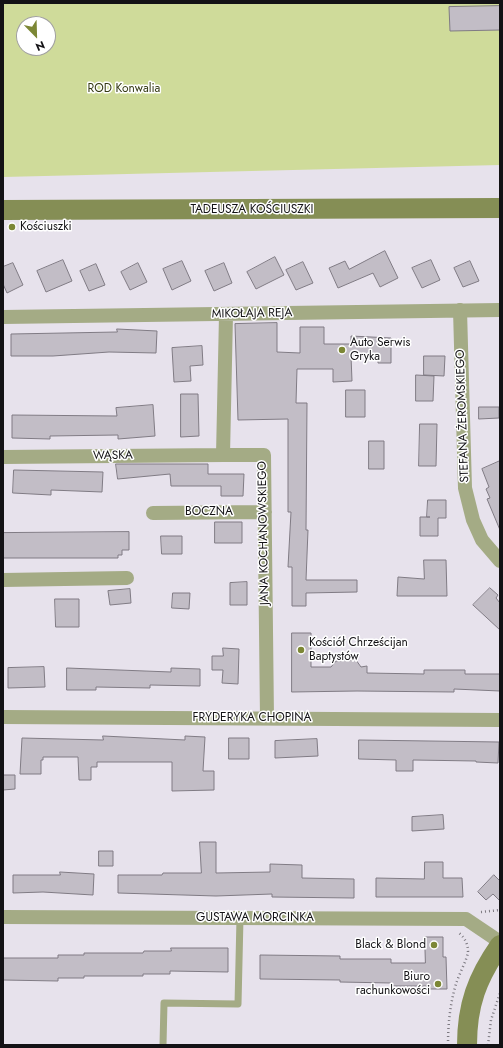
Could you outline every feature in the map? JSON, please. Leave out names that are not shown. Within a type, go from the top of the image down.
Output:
[{"type":"street","name":"TADEUSZA KOŚCIUSZKI","points":[[3,210],[500,208]]},
{"type":"street","name":"STEFANA ŻEROMSKIEGO","points":[[460,310],[465,488],[474,520],[482,540],[500,561]]},
{"type":"street","name":"MIKOŁAJA REJA","points":[[3,317],[500,310]]},
{"type":"street","points":[[223,455],[226,315]]},
{"type":"street","name":"WĄSKA","points":[[3,458],[223,455]]},
{"type":"street","name":"JANA KOCHANOWSKIEGO","points":[[223,455],[264,455],[267,718]]},
{"type":"street","name":"BOCZNA","points":[[153,513],[265,512]]},
{"type":"street","points":[[3,580],[127,578]]},
{"type":"street","name":"FRYDERYKA CHOPINA","points":[[3,717],[500,720]]},
{"type":"street","name":"GUSTAWA MORCINKA","points":[[3,917],[466,920]]},
{"type":"street","points":[[466,920],[500,944],[474,992],[467,1032],[467,1045]]},
{"type":"lane","points":[[163,1045],[164,1003],[238,1004],[240,918]]},
{"type":"path","points":[[448,1045],[450,1009],[454,988],[468,954],[466,942],[458,932],[471,912],[500,910]]},
{"type":"path","points":[[488,1045],[491,1020],[500,993]]},
{"type":"green space","name":"ROD Konwalia","points":[[3,3],[500,3],[500,165],[3,177]]},
{"type":"building","points":[[500,6],[500,30],[450,31],[449,7]]},
{"type":"building","points":[[385,251],[398,278],[380,287],[373,273],[338,288],[329,268],[345,261],[349,269]]},
{"type":"building","points":[[275,257],[284,275],[256,289],[247,272]]},
{"type":"building","points":[[63,260],[72,281],[46,292],[37,271]]},
{"type":"building","points":[[431,260],[440,280],[422,288],[412,268]]},
{"type":"building","points":[[182,261],[191,281],[172,290],[163,269]]},
{"type":"building","points":[[470,261],[479,281],[463,287],[454,268]]},
{"type":"building","points":[[303,262],[313,283],[296,290],[286,270]]},
{"type":"building","points":[[13,263],[23,285],[7,293],[3,284],[3,267]]},
{"type":"building","points":[[138,263],[147,282],[130,290],[121,272]]},
{"type":"building","points":[[224,263],[232,283],[214,291],[205,271]]},
{"type":"building","points":[[96,264],[105,285],[89,291],[80,271]]},
{"type":"building","points":[[277,323],[277,352],[300,353],[300,327],[324,327],[324,344],[351,344],[351,336],[391,338],[391,363],[378,363],[378,357],[351,356],[352,381],[333,382],[333,369],[297,369],[296,403],[307,403],[306,530],[308,530],[306,580],[357,580],[357,592],[306,593],[306,606],[292,606],[292,567],[288,567],[291,512],[288,512],[288,419],[238,420],[235,324]]},
{"type":"building","points":[[117,329],[157,331],[156,353],[109,352],[53,356],[11,356],[11,334],[117,332]]},
{"type":"building","points":[[202,346],[203,365],[190,366],[191,381],[174,382],[172,348]]},
{"type":"building","points":[[424,356],[445,356],[444,376],[424,375]]},
{"type":"building","points":[[416,375],[434,376],[433,401],[416,401]]},
{"type":"building","points":[[346,390],[365,390],[365,417],[346,417]]},
{"type":"building","points":[[181,394],[198,394],[199,436],[181,437]]},
{"type":"building","points":[[153,405],[155,436],[118,439],[118,435],[50,436],[50,439],[12,438],[12,415],[117,416],[116,408]]},
{"type":"building","points":[[479,407],[499,407],[499,418],[479,419]]},
{"type":"building","points":[[420,424],[437,424],[436,466],[419,466]]},
{"type":"building","points":[[369,441],[384,441],[384,469],[369,469]]},
{"type":"building","points":[[500,461],[500,530],[487,499],[490,498],[486,489],[489,487],[482,469]]},
{"type":"building","points":[[116,464],[208,464],[208,474],[244,474],[243,496],[221,496],[221,486],[171,486],[170,474],[118,479]]},
{"type":"building","points":[[14,470],[103,472],[102,492],[51,490],[51,495],[13,493]]},
{"type":"building","points":[[428,500],[446,500],[446,518],[438,518],[438,536],[420,536],[420,517],[427,517]]},
{"type":"building","points":[[215,522],[242,522],[242,543],[215,543]]},
{"type":"building","points":[[129,532],[129,550],[122,550],[122,555],[118,555],[118,558],[3,558],[3,533]]},
{"type":"building","points":[[161,536],[182,536],[182,554],[162,554]]},
{"type":"building","points":[[424,560],[446,560],[447,596],[397,596],[398,577],[424,579]]},
{"type":"building","points":[[247,582],[247,605],[230,605],[230,583]]},
{"type":"building","points":[[490,588],[498,595],[496,598],[500,603],[500,630],[473,605]]},
{"type":"building","points":[[130,589],[131,603],[110,605],[108,591]]},
{"type":"building","points":[[173,593],[190,593],[189,609],[172,608]]},
{"type":"building","points":[[55,599],[79,599],[79,627],[56,627]]},
{"type":"building","points":[[292,633],[311,633],[311,667],[331,667],[336,661],[356,660],[361,667],[367,666],[367,673],[424,674],[424,670],[465,670],[465,674],[500,674],[500,691],[454,689],[454,692],[292,692]]},
{"type":"building","points":[[223,648],[239,649],[238,684],[222,683],[223,670],[212,670],[212,656],[223,656]]},
{"type":"building","points":[[44,667],[45,687],[8,688],[8,668]]},
{"type":"building","points":[[67,668],[171,672],[171,668],[200,669],[200,686],[150,685],[150,688],[96,687],[96,690],[67,690]]},
{"type":"building","points":[[103,736],[185,740],[185,736],[205,737],[203,771],[214,771],[214,790],[172,791],[172,762],[97,762],[97,767],[91,767],[91,780],[79,780],[78,757],[43,757],[43,760],[41,760],[41,774],[20,774],[22,738],[103,740]]},
{"type":"building","points":[[229,738],[249,738],[249,759],[229,759]]},
{"type":"building","points":[[317,739],[318,756],[275,758],[275,741]]},
{"type":"building","points":[[359,740],[499,742],[498,763],[476,761],[413,760],[413,771],[396,771],[396,760],[359,759]]},
{"type":"building","points":[[3,775],[15,775],[15,789],[3,790]]},
{"type":"building","points":[[443,815],[444,829],[412,831],[412,817]]},
{"type":"building","points":[[200,842],[216,842],[216,873],[270,872],[270,864],[302,865],[302,878],[354,879],[354,898],[272,897],[272,894],[216,896],[118,893],[118,875],[201,873]]},
{"type":"building","points":[[99,851],[113,851],[113,866],[99,866]]},
{"type":"building","points":[[425,862],[443,862],[443,878],[462,878],[463,897],[376,897],[376,878],[424,879]]},
{"type":"building","points":[[60,872],[94,874],[93,895],[43,892],[13,893],[13,875],[60,875]]},
{"type":"building","points":[[494,875],[500,881],[500,901],[493,894],[486,900],[478,892]]},
{"type":"building","points":[[425,937],[443,937],[443,957],[446,957],[447,989],[429,989],[429,986],[391,986],[391,983],[340,982],[340,980],[260,979],[260,955],[340,956],[340,959],[391,959],[391,963],[425,963]]},
{"type":"building","points":[[171,948],[228,948],[228,972],[170,971],[170,974],[143,974],[143,976],[84,976],[84,978],[58,978],[58,981],[3,980],[3,958],[58,958],[58,955],[84,955],[84,953],[143,953],[144,951],[171,951]]},
{"type":"place","name":"Kościuszki","points":[[12,227]]},
{"type":"place","name":"Auto Serwis Gryka","points":[[342,350]]},
{"type":"place","name":"Kościół Chrześcijan Baptystów","points":[[301,650]]},
{"type":"place","name":"Black & Blond","points":[[434,945]]},
{"type":"place","name":"Biuro rachunkowości","points":[[438,984]]}]
